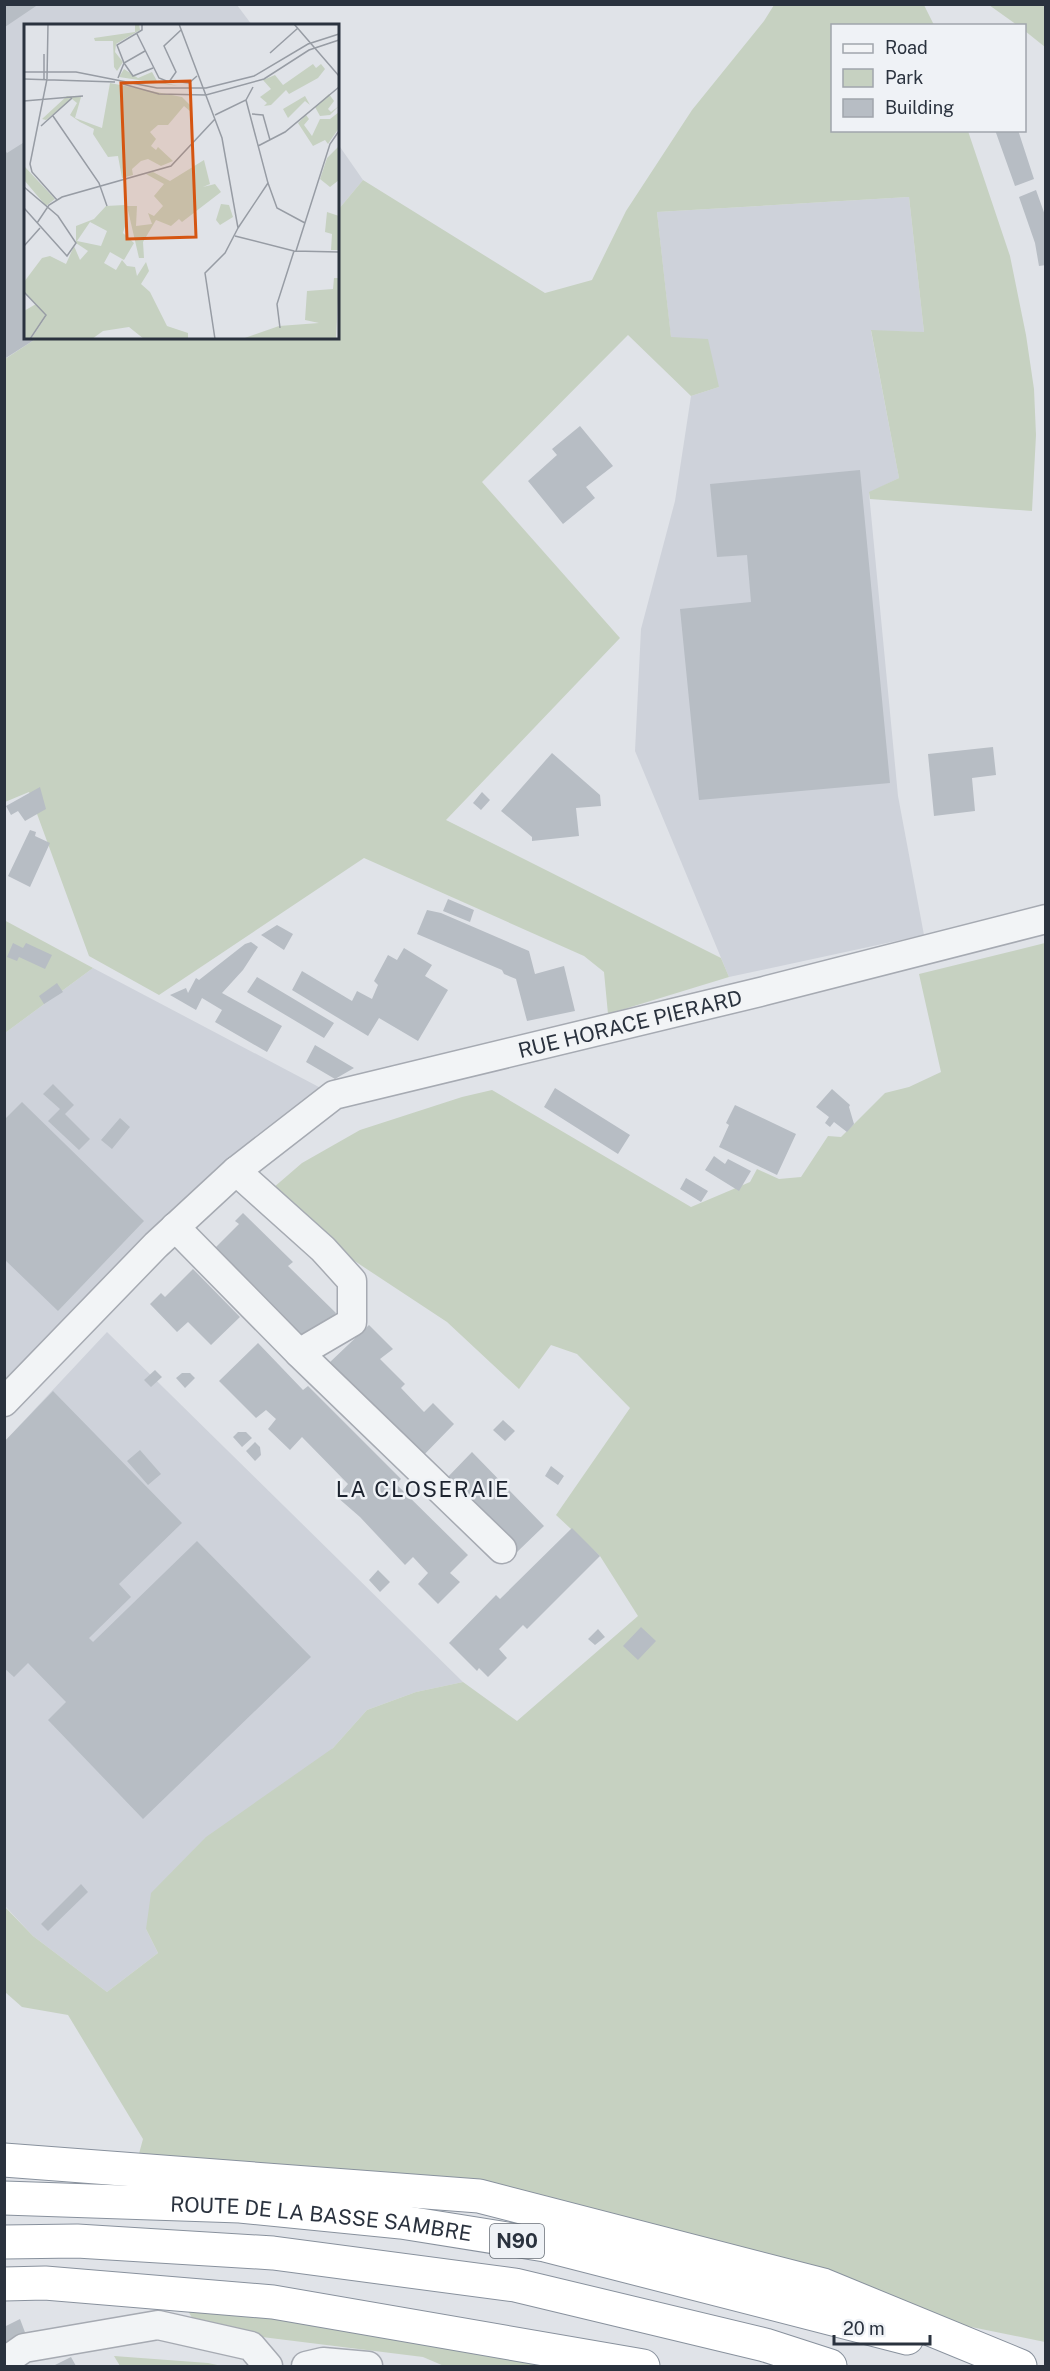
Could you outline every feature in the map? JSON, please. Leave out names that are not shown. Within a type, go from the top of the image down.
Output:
[{"type":"highway","points":[[4,2160],[479,2196],[823,2286],[1018,2367]]},
{"type":"highway","name":"ROUTE DE LA BASSE SAMBRE","points":[[4,2198],[240,2206],[401,2222],[545,2245],[1018,2367]]},
{"type":"highway","name":"ROUTE DE LA BASSE SAMBRE","points":[[4,2242],[77,2241],[273,2253],[515,2285],[765,2345],[830,2367]]},
{"type":"highway","points":[[4,2284],[45,2283],[273,2302],[643,2367]]},
{"type":"street","name":"RUE HORACE PIERARD","points":[[4,1402],[175,1227],[236,1171],[334,1095],[764,991],[1046,919]]},
{"type":"street","points":[[236,1171],[323,1249],[352,1281],[352,1322],[299,1353]]},
{"type":"street","points":[[175,1227],[299,1353],[502,1549]]},
{"type":"street","points":[[4,2362],[24,2348],[158,2325],[252,2346],[268,2367]]},
{"type":"street","points":[[306,2367],[323,2362],[368,2367]]},
{"type":"shaded area","points":[[5,5],[237,5],[251,24],[24,24],[24,339],[35,339],[5,359]]},
{"type":"shaded area","points":[[339,145],[363,180],[339,209]]},
{"type":"shaded area","points":[[909,197],[924,332],[871,331],[899,478],[869,493],[898,796],[924,935],[729,977],[635,751],[641,629],[675,501],[691,396],[719,387],[671,338],[657,212]]},
{"type":"shaded area","points":[[93,968],[334,1095],[5,1405],[5,1033]]},
{"type":"shaded area","points":[[107,1332],[463,1682],[416,1692],[367,1710],[333,1748],[146,1929],[158,1953],[107,1992],[33,1936],[5,1906],[4,1442]]},
{"type":"green space","points":[[774,5],[924,5],[934,24],[831,24],[831,132],[968,132],[1010,256],[1026,335],[1034,389],[1036,435],[1032,511],[870,499],[869,492],[899,478],[871,330],[924,332],[909,197],[657,212],[671,337],[708,339],[719,387],[691,396],[628,335],[482,482],[620,638],[446,820],[721,958],[729,977],[608,1014],[604,972],[584,956],[364,858],[159,995],[89,956],[29,792],[5,802],[5,359],[35,339],[339,339],[339,209],[363,180],[545,293],[592,280],[626,211],[692,110],[764,21]]},
{"type":"green space","points":[[989,5],[1045,5],[1045,47],[1026,32],[1026,24],[1016,24]]},
{"type":"green space","points":[[4,920],[93,968],[5,1033],[4,1033]]},
{"type":"green space","points":[[1045,943],[1045,2342],[932,2319],[637,2227],[137,2161],[143,2139],[68,2015],[22,2007],[5,1992],[4,1906],[33,1936],[107,1992],[158,1953],[146,1929],[151,1893],[206,1837],[333,1748],[367,1710],[416,1692],[463,1682],[517,1721],[638,1616],[600,1556],[556,1515],[630,1408],[577,1354],[551,1345],[519,1389],[447,1322],[347,1256],[273,1188],[302,1163],[360,1130],[462,1097],[492,1090],[691,1207],[750,1182],[757,1169],[779,1179],[801,1177],[828,1136],[841,1137],[885,1093],[909,1087],[941,1072],[919,974]]},
{"type":"green space","points":[[187,2309],[382,2321],[598,2366],[444,2366],[423,2357],[223,2332],[195,2323]]},
{"type":"green space","points":[[114,2356],[208,2363],[222,2366],[120,2366]]},
{"type":"building","points":[[5,4],[39,4],[5,27]]},
{"type":"building","points":[[996,132],[1019,132],[1034,179],[1015,186]]},
{"type":"building","points":[[24,142],[24,339],[35,339],[4,359],[4,149],[7,153]]},
{"type":"building","points":[[1036,190],[1046,218],[1046,265],[1039,266],[1035,243],[1019,197]]},
{"type":"building","points":[[580,426],[613,466],[586,487],[595,498],[563,524],[528,481],[557,455],[552,449]]},
{"type":"building","points":[[860,470],[890,783],[699,800],[680,609],[751,602],[747,555],[717,557],[710,484]]},
{"type":"building","points":[[993,747],[996,775],[972,778],[975,811],[934,816],[928,754]]},
{"type":"building","points":[[552,753],[600,795],[601,806],[576,808],[579,836],[532,841],[532,837],[501,811]]},
{"type":"building","points":[[40,787],[46,809],[25,821],[18,811],[11,815],[6,806]]},
{"type":"building","points":[[482,792],[490,800],[481,810],[473,803]]},
{"type":"building","points":[[30,830],[36,832],[35,836],[50,843],[30,887],[8,876]]},
{"type":"building","points":[[448,899],[474,910],[470,922],[443,911]]},
{"type":"building","points":[[427,910],[441,913],[529,951],[535,974],[564,966],[575,1011],[527,1021],[516,979],[504,974],[502,970],[417,934]]},
{"type":"building","points":[[277,925],[293,934],[284,950],[261,935]]},
{"type":"building","points":[[251,942],[258,947],[243,970],[222,993],[282,1026],[267,1052],[215,1022],[222,1010],[202,998],[196,1010],[170,995],[186,988],[188,993],[196,978],[199,980],[245,944]]},
{"type":"building","points":[[13,943],[23,948],[26,943],[52,955],[45,969],[19,957],[17,961],[7,957]]},
{"type":"building","points":[[404,948],[432,965],[425,976],[448,990],[418,1041],[379,1018],[368,1036],[292,990],[302,971],[352,1001],[357,991],[372,999],[378,985],[374,981],[388,955],[397,960]]},
{"type":"building","points":[[257,977],[334,1023],[324,1038],[247,992]]},
{"type":"building","points":[[57,983],[63,992],[44,1004],[39,996]]},
{"type":"building","points":[[315,1045],[354,1068],[335,1079],[306,1062]]},
{"type":"building","points":[[53,1084],[74,1105],[65,1114],[90,1139],[79,1150],[48,1121],[60,1109],[43,1094]]},
{"type":"building","points":[[555,1088],[630,1135],[618,1154],[544,1107]]},
{"type":"building","points":[[832,1089],[850,1105],[854,1124],[847,1132],[834,1122],[830,1127],[825,1123],[829,1117],[816,1107]]},
{"type":"building","points":[[22,1102],[144,1221],[58,1311],[4,1259],[4,1120]]},
{"type":"building","points":[[735,1105],[796,1134],[777,1175],[719,1147],[729,1125],[726,1123]]},
{"type":"building","points":[[120,1118],[130,1127],[112,1149],[101,1140]]},
{"type":"building","points":[[714,1156],[725,1164],[728,1159],[751,1171],[739,1191],[705,1170]]},
{"type":"building","points":[[686,1178],[708,1191],[701,1202],[680,1189]]},
{"type":"building","points":[[243,1213],[293,1262],[288,1266],[336,1313],[307,1342],[210,1253],[239,1224],[235,1221]]},
{"type":"building","points":[[193,1269],[240,1317],[211,1345],[188,1322],[177,1332],[150,1304],[161,1293],[165,1297]]},
{"type":"building","points":[[369,1325],[393,1349],[380,1359],[405,1384],[401,1388],[424,1412],[433,1403],[454,1424],[417,1462],[328,1364]]},
{"type":"building","points":[[258,1343],[303,1390],[308,1386],[401,1479],[396,1484],[468,1555],[450,1573],[460,1582],[438,1604],[418,1584],[428,1573],[413,1557],[405,1565],[360,1517],[337,1497],[348,1484],[302,1437],[290,1450],[268,1429],[276,1419],[266,1410],[256,1418],[219,1381]]},
{"type":"building","points":[[155,1370],[162,1377],[151,1387],[144,1380]]},
{"type":"building","points":[[182,1373],[190,1373],[195,1378],[185,1388],[176,1378]]},
{"type":"building","points":[[53,1391],[182,1523],[119,1584],[131,1597],[89,1638],[93,1642],[197,1541],[311,1657],[143,1819],[48,1720],[66,1702],[28,1663],[14,1677],[4,1668],[4,1442]]},
{"type":"building","points":[[503,1420],[515,1431],[505,1441],[493,1430]]},
{"type":"building","points":[[238,1432],[246,1432],[252,1438],[242,1447],[233,1437]]},
{"type":"building","points":[[255,1442],[260,1447],[261,1455],[255,1461],[246,1451]]},
{"type":"building","points":[[140,1450],[161,1474],[148,1485],[127,1461]]},
{"type":"building","points":[[472,1452],[544,1526],[516,1553],[444,1481]]},
{"type":"building","points":[[551,1466],[564,1476],[558,1485],[545,1476]]},
{"type":"building","points":[[572,1528],[600,1556],[527,1629],[523,1625],[499,1649],[507,1658],[488,1677],[479,1668],[477,1671],[449,1643],[496,1595],[500,1599]]},
{"type":"building","points":[[378,1570],[390,1582],[380,1592],[369,1580]]},
{"type":"building","points":[[641,1627],[656,1641],[638,1660],[623,1646]]},
{"type":"building","points":[[598,1629],[605,1637],[595,1645],[588,1639]]},
{"type":"building","points":[[81,1884],[88,1892],[48,1931],[41,1924]]},
{"type":"building","points":[[20,2319],[26,2335],[4,2348],[4,2327]]},
{"type":"building","points":[[71,2357],[76,2366],[53,2366]]},
{"type":"district","name":"LA CLOSERAIE","points":[[423,1489]]}]
